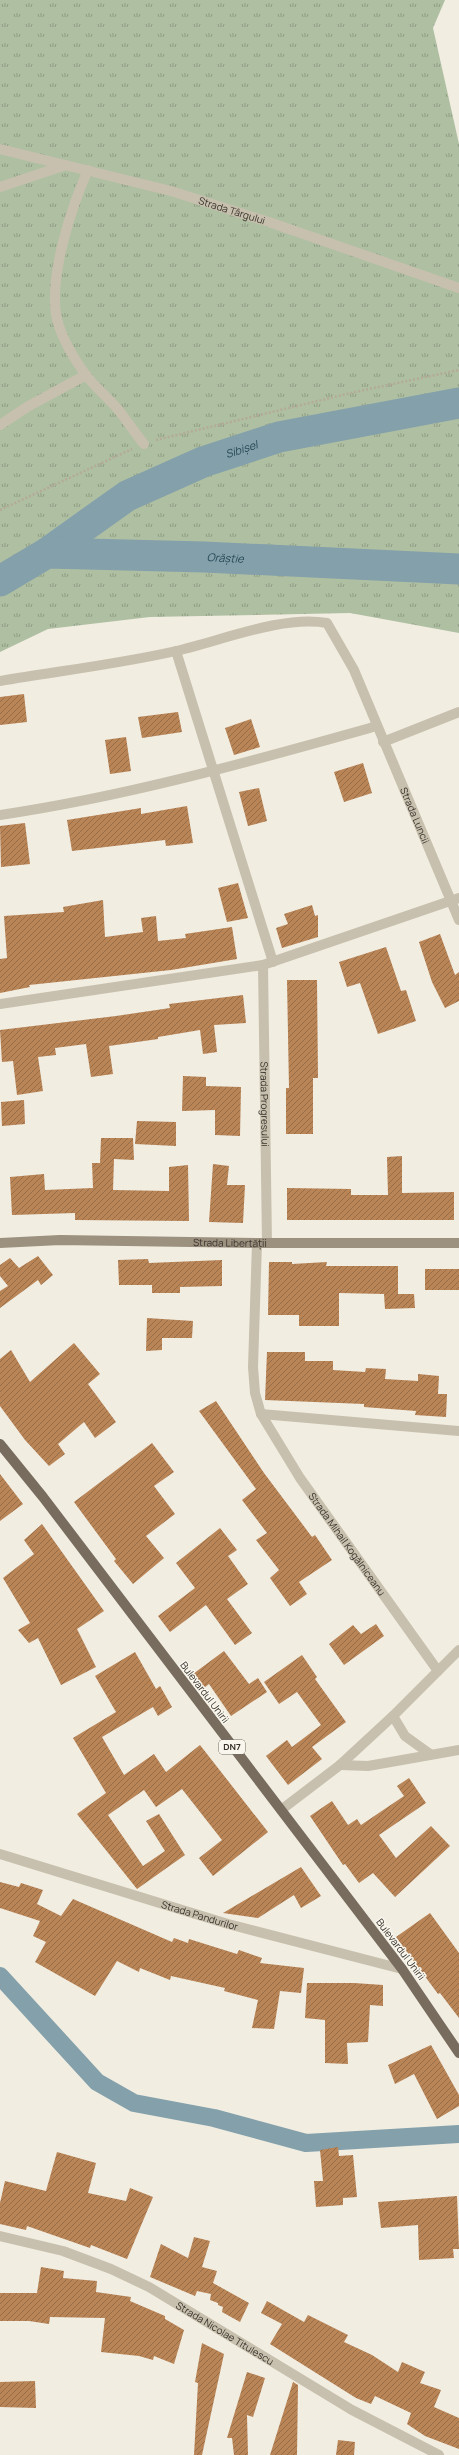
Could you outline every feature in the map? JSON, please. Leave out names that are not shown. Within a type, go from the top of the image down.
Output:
[{"type":"main road","name":"Bulevardul Unirii","points":[[0,1444],[44,1497],[402,1969],[459,2053]]},
{"type":"street","name":"Strada Târgului","points":[[0,149],[171,191],[269,222],[459,288]]},
{"type":"street","points":[[0,187],[66,165]]},
{"type":"street","points":[[88,170],[72,206],[56,290],[56,315],[67,344],[86,375],[116,407],[144,444]]},
{"type":"street","points":[[0,425],[27,406],[86,375]]},
{"type":"street","name":"Strada Luncii","points":[[176,651],[250,630],[314,621],[327,623],[354,670],[383,742],[455,900],[459,920]]},
{"type":"street","points":[[0,681],[176,651],[273,962]]},
{"type":"street","points":[[383,742],[459,712]]},
{"type":"street","points":[[0,815],[120,794],[214,772],[377,726]]},
{"type":"street","points":[[0,1004],[263,965],[455,900]]},
{"type":"street","name":"Strada Progresului","points":[[262,1243],[263,965]]},
{"type":"street","name":"Strada Libertății","points":[[0,1242],[60,1240],[262,1243],[459,1243]]},
{"type":"street","name":"Strada Mihail Kogălniceanu","points":[[262,1243],[253,1367],[255,1392],[261,1414],[300,1478],[438,1671]]},
{"type":"street","points":[[261,1414],[459,1431]]},
{"type":"street","points":[[281,1810],[340,1765],[393,1716],[459,1650]]},
{"type":"street","points":[[393,1716],[406,1736],[430,1754]]},
{"type":"street","points":[[340,1765],[368,1766],[459,1750]]},
{"type":"street","name":"Strada Pandurilor","points":[[0,1854],[228,1924],[402,1969]]},
{"type":"street","name":"Strada Nicolae Titulescu","points":[[0,2236],[63,2251],[111,2269],[149,2287],[352,2410],[440,2455]]},
{"type":"path","points":[[0,510],[144,444],[340,395],[459,370]]},
{"type":"green space","points":[[0,0],[445,0],[433,28],[459,144],[459,633],[350,613],[150,617],[48,629],[0,652]]},
{"type":"building","points":[[24,694],[27,722],[0,725],[0,697]]},
{"type":"building","points":[[178,712],[182,732],[142,738],[138,717]]},
{"type":"building","points":[[251,719],[260,747],[234,755],[225,728]]},
{"type":"building","points":[[126,737],[131,771],[110,774],[105,740]]},
{"type":"building","points":[[363,763],[372,793],[344,802],[334,772]]},
{"type":"building","points":[[259,788],[267,821],[248,826],[239,792]]},
{"type":"building","points":[[187,806],[193,843],[166,846],[165,840],[72,851],[67,820],[141,808],[141,814]]},
{"type":"building","points":[[25,823],[30,864],[1,867],[0,826]]},
{"type":"building","points":[[238,883],[248,918],[227,922],[218,888]]},
{"type":"building","points":[[103,900],[105,937],[143,932],[141,918],[156,916],[158,941],[186,938],[185,934],[232,927],[237,959],[171,970],[29,985],[30,987],[0,993],[0,959],[7,958],[4,916],[64,912],[63,907]]},
{"type":"building","points":[[312,905],[315,916],[318,915],[318,937],[282,948],[276,928],[288,924],[284,914]]},
{"type":"building","points":[[440,934],[455,975],[459,972],[459,1001],[445,1008],[432,982],[419,942]]},
{"type":"building","points":[[386,947],[401,991],[406,990],[416,1021],[378,1034],[360,983],[347,987],[339,962]]},
{"type":"building","points":[[287,980],[317,980],[318,1078],[313,1078],[313,1134],[286,1134],[286,1088],[289,1088]]},
{"type":"building","points":[[243,995],[246,1023],[214,1025],[217,1052],[203,1054],[200,1030],[158,1037],[158,1039],[109,1046],[113,1074],[91,1077],[86,1044],[55,1048],[56,1055],[38,1057],[43,1091],[17,1095],[13,1061],[2,1062],[0,1030],[116,1016],[170,1008],[169,1004]]},
{"type":"building","points":[[183,1076],[206,1077],[206,1086],[241,1087],[240,1136],[215,1135],[215,1110],[182,1111]]},
{"type":"building","points":[[24,1100],[25,1124],[2,1126],[1,1102]]},
{"type":"building","points":[[137,1121],[176,1122],[176,1146],[135,1144]]},
{"type":"building","points":[[101,1138],[133,1138],[134,1160],[114,1159],[113,1190],[169,1191],[169,1167],[188,1165],[189,1221],[75,1220],[75,1213],[12,1215],[10,1177],[44,1174],[45,1190],[93,1188],[92,1163],[100,1163]]},
{"type":"building","points":[[402,1156],[402,1193],[454,1192],[454,1220],[287,1220],[287,1188],[351,1189],[351,1195],[388,1195],[387,1157]]},
{"type":"building","points":[[213,1164],[229,1166],[227,1185],[245,1185],[243,1223],[209,1222]]},
{"type":"building","points":[[38,1256],[53,1275],[41,1285],[38,1280],[0,1308],[0,1291],[8,1286],[0,1276],[0,1265],[10,1258],[19,1268]]},
{"type":"building","points":[[148,1259],[149,1263],[222,1260],[222,1286],[180,1287],[180,1293],[152,1293],[152,1285],[119,1285],[118,1260]]},
{"type":"building","points":[[269,1262],[292,1262],[292,1264],[327,1262],[326,1266],[398,1266],[398,1294],[414,1294],[415,1308],[385,1309],[384,1294],[339,1293],[339,1326],[299,1326],[299,1315],[268,1315]]},
{"type":"building","points":[[425,1269],[459,1269],[459,1290],[425,1290]]},
{"type":"building","points":[[147,1318],[193,1321],[192,1338],[162,1338],[162,1350],[146,1351]]},
{"type":"building","points":[[74,1343],[100,1374],[88,1384],[116,1422],[95,1438],[84,1422],[58,1444],[65,1454],[49,1466],[25,1440],[0,1406],[0,1359],[11,1350],[30,1382]]},
{"type":"building","points":[[267,1352],[305,1352],[305,1361],[333,1361],[333,1370],[365,1372],[366,1368],[386,1369],[385,1379],[418,1381],[418,1374],[439,1376],[438,1394],[447,1394],[446,1417],[415,1415],[416,1411],[364,1407],[364,1404],[265,1400]]},
{"type":"building","points":[[216,1401],[264,1473],[312,1537],[315,1535],[332,1560],[299,1582],[307,1594],[290,1606],[270,1578],[279,1570],[256,1540],[267,1533],[242,1500],[256,1489],[199,1411]]},
{"type":"building","points":[[152,1443],[174,1472],[154,1486],[175,1514],[146,1536],[164,1558],[133,1584],[114,1561],[116,1559],[74,1502]]},
{"type":"building","points":[[0,1474],[23,1504],[0,1521]]},
{"type":"building","points":[[42,1524],[104,1611],[77,1629],[96,1667],[61,1685],[38,1638],[29,1643],[18,1630],[30,1623],[3,1578],[34,1554],[24,1540]]},
{"type":"building","points":[[220,1528],[237,1550],[228,1556],[248,1584],[227,1599],[252,1633],[235,1645],[206,1605],[170,1632],[158,1616],[195,1588],[176,1563]]},
{"type":"building","points":[[376,1624],[384,1636],[344,1665],[329,1644],[353,1625],[361,1634]]},
{"type":"building","points":[[224,1651],[249,1684],[258,1678],[267,1692],[231,1716],[209,1684],[204,1688],[193,1674]]},
{"type":"building","points":[[135,1652],[156,1689],[160,1686],[172,1707],[158,1716],[153,1707],[102,1737],[124,1775],[154,1754],[166,1772],[200,1745],[268,1832],[213,1876],[199,1858],[222,1840],[182,1789],[156,1807],[144,1790],[108,1815],[143,1866],[165,1851],[146,1821],[159,1814],[185,1855],[137,1889],[77,1814],[106,1793],[73,1738],[116,1712],[95,1676]]},
{"type":"building","points":[[302,1655],[317,1677],[315,1679],[346,1722],[312,1747],[322,1759],[288,1785],[266,1756],[287,1740],[292,1747],[321,1725],[297,1692],[279,1704],[264,1682]]},
{"type":"building","points":[[409,1778],[426,1803],[379,1835],[396,1858],[431,1826],[450,1846],[395,1897],[373,1873],[359,1883],[345,1864],[343,1865],[310,1816],[332,1801],[348,1825],[357,1819],[361,1825],[404,1796],[397,1786]]},
{"type":"building","points":[[301,1867],[321,1896],[301,1908],[294,1895],[258,1918],[223,1913]]},
{"type":"building","points":[[0,1882],[19,1887],[21,1883],[43,1890],[37,1904],[61,1916],[73,1899],[172,1942],[174,1938],[188,1943],[189,1939],[237,1954],[239,1950],[262,1958],[260,1963],[304,1968],[301,1993],[280,1991],[274,2029],[252,2028],[258,2000],[224,1991],[225,1988],[171,1976],[170,1980],[140,1968],[139,1972],[117,1961],[95,1996],[35,1962],[46,1942],[33,1936],[40,1921],[0,1908]]},
{"type":"building","points":[[430,1913],[459,1953],[459,2018],[440,1993],[438,1994],[396,1937]]},
{"type":"building","points":[[307,1983],[354,1983],[383,1985],[383,2006],[370,2005],[368,2042],[347,2043],[348,2064],[325,2063],[325,2020],[305,2018]]},
{"type":"building","points":[[431,2045],[459,2095],[459,2106],[437,2119],[414,2074],[395,2084],[388,2065]]},
{"type":"building","points":[[338,2147],[339,2156],[353,2155],[357,2197],[343,2198],[343,2205],[316,2207],[314,2181],[323,2181],[320,2150]]},
{"type":"building","points":[[57,2152],[96,2163],[88,2193],[126,2201],[130,2188],[153,2197],[127,2259],[91,2245],[90,2248],[27,2226],[26,2230],[0,2224],[0,2203],[5,2181],[46,2191]]},
{"type":"building","points":[[457,2196],[459,2249],[453,2249],[454,2258],[419,2260],[418,2225],[381,2228],[378,2202]]},
{"type":"building","points":[[194,2237],[210,2241],[202,2267],[217,2271],[213,2283],[249,2303],[240,2322],[222,2312],[223,2307],[210,2300],[211,2294],[197,2291],[195,2296],[150,2277],[161,2244],[188,2258]]},
{"type":"building","points":[[41,2267],[64,2271],[63,2278],[97,2281],[96,2292],[131,2297],[130,2301],[165,2316],[165,2319],[184,2330],[174,2364],[154,2356],[153,2360],[139,2356],[101,2352],[105,2318],[50,2317],[49,2324],[29,2321],[0,2321],[0,2293],[37,2293]]},
{"type":"building","points":[[267,2301],[304,2322],[308,2315],[348,2335],[344,2342],[372,2355],[398,2372],[402,2362],[425,2372],[420,2383],[441,2390],[434,2407],[459,2418],[459,2449],[425,2436],[407,2424],[411,2413],[375,2396],[371,2404],[356,2398],[270,2344],[282,2324],[261,2313]]},
{"type":"building","points":[[202,2343],[224,2354],[202,2455],[194,2455],[198,2383],[195,2382]]},
{"type":"building","points":[[247,2372],[265,2378],[253,2417],[247,2415],[248,2455],[234,2455],[232,2438],[227,2438]]},
{"type":"building","points":[[35,2381],[36,2408],[0,2407],[0,2382]]},
{"type":"building","points":[[293,2382],[298,2385],[297,2455],[270,2455]]},
{"type":"building","points":[[338,2440],[355,2442],[354,2455],[336,2455]]},
{"type":"waterway","name":"Sibișel","points":[[47,553],[127,496],[203,462],[279,437],[459,403]]},
{"type":"waterway","name":"Orăștie","points":[[0,581],[47,553],[204,557],[459,569]]},
{"type":"waterway","points":[[0,1976],[97,2082],[134,2103],[214,2118],[306,2143],[459,2134]]}]
